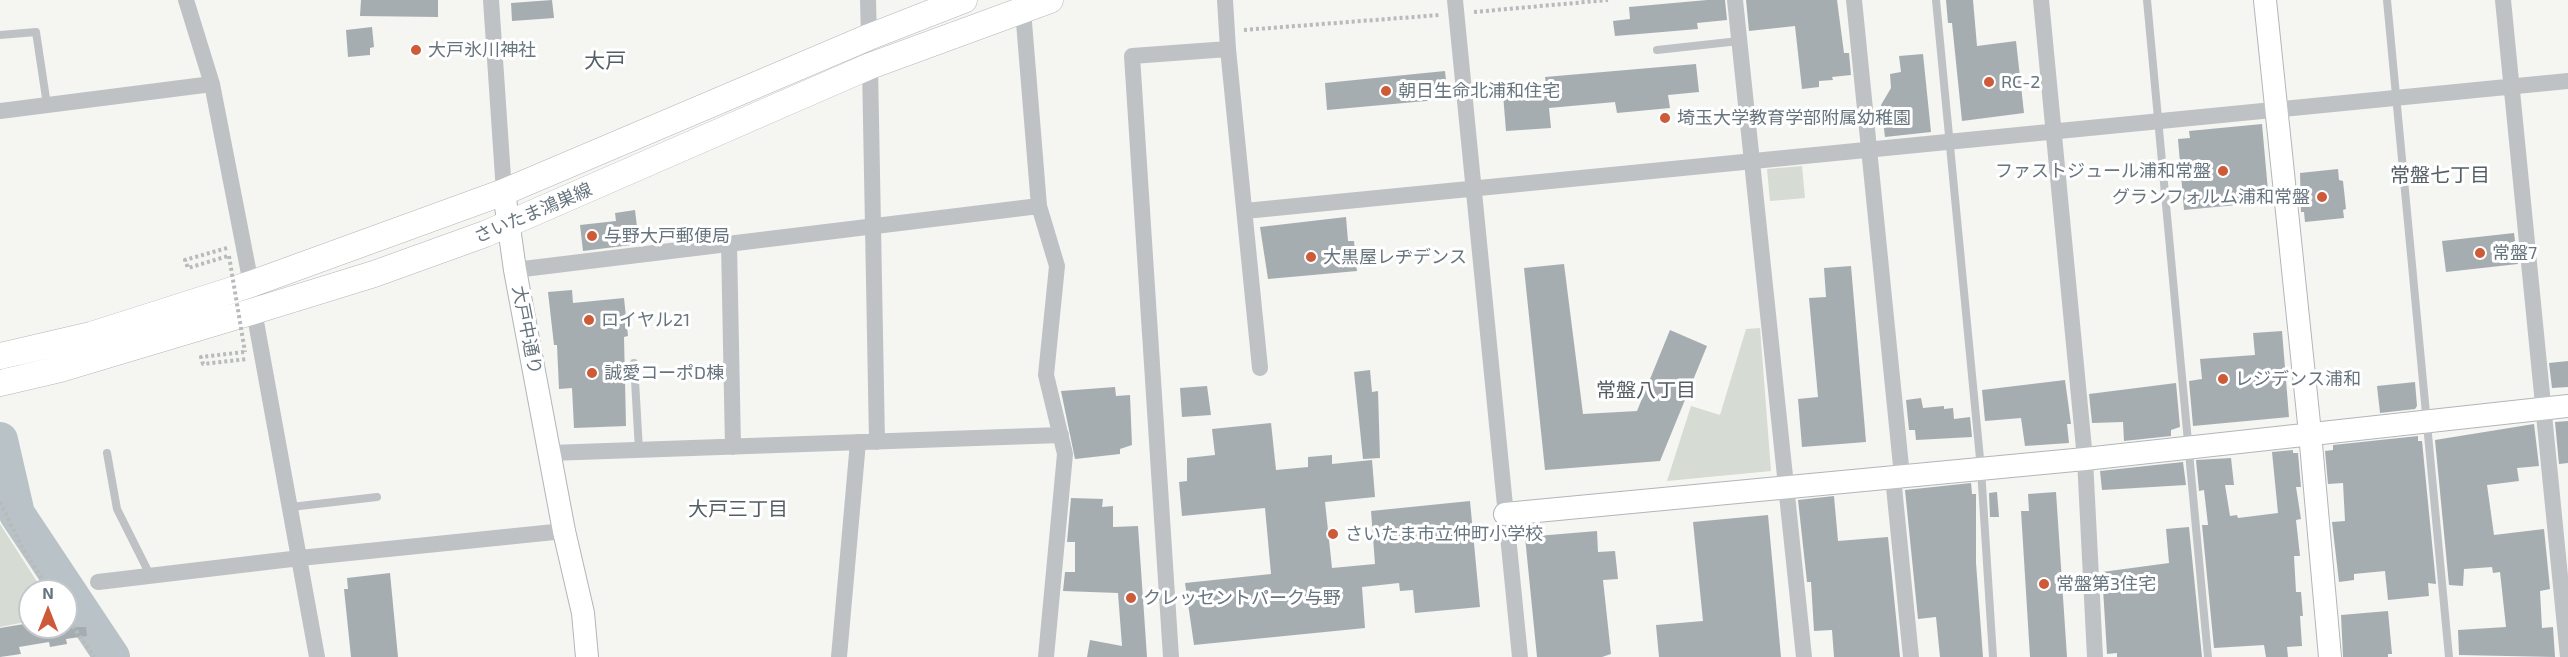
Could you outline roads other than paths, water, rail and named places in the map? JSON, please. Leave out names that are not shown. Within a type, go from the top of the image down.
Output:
[{"type":"main road","name":"さいたま鴻巣線","points":[[0,356],[91,335],[251,284],[504,192],[869,37],[964,0]]},
{"type":"main road","name":"さいたま鴻巣線","points":[[0,383],[60,369],[375,274],[508,225],[870,66],[1050,0]]},
{"type":"street","points":[[186,0],[212,84],[251,284]]},
{"type":"street","name":"大戸中通り","points":[[491,0],[508,225],[564,531],[583,613],[587,657]]},
{"type":"street","points":[[868,0],[869,37]]},
{"type":"street","points":[[1225,0],[1260,368]]},
{"type":"street","points":[[1735,0],[1754,162],[1804,657]]},
{"type":"street","points":[[1854,0],[1870,149],[1911,657]]},
{"type":"street","points":[[2041,0],[2085,459],[2095,657]]},
{"type":"street","points":[[2265,0],[2310,433],[2330,657]]},
{"type":"street","points":[[2503,0],[2568,657]]},
{"type":"street","points":[[1454,7],[1520,657]]},
{"type":"street","points":[[1023,10],[1039,206],[1057,266],[1046,375],[1065,454],[1046,657]]},
{"type":"street","points":[[1171,657],[1132,56],[1228,49]]},
{"type":"street","points":[[870,66],[877,442]]},
{"type":"street","points":[[1245,211],[2568,81]]},
{"type":"street","points":[[0,111],[212,84]]},
{"type":"street","points":[[515,270],[1039,206]]},
{"type":"street","points":[[729,244],[733,447]]},
{"type":"street","points":[[254,311],[317,657]]},
{"type":"street","points":[[1505,514],[2085,459],[2568,406]]},
{"type":"street","points":[[550,453],[1061,435]]},
{"type":"street","points":[[839,657],[858,442]]},
{"type":"street","points":[[98,582],[300,558],[564,531]]},
{"type":"lane","points":[[1936,0],[1981,469],[1993,657]]},
{"type":"lane","points":[[2147,0],[2208,657]]},
{"type":"lane","points":[[2387,0],[2449,657]]},
{"type":"lane","points":[[0,35],[36,32],[47,105]]},
{"type":"lane","points":[[1657,50],[1739,41]]},
{"type":"lane","points":[[634,363],[639,450]]},
{"type":"lane","points":[[107,453],[117,509],[150,575]]},
{"type":"lane","points":[[291,507],[377,497]]},
{"type":"waterway","points":[[0,440],[17,514],[112,657]]},
{"type":"place","name":"大戸氷川神社","points":[[416,50]]},
{"type":"place","name":"RC-2","points":[[1989,82]]},
{"type":"place","name":"朝日生命北浦和住宅","points":[[1386,91]]},
{"type":"place","name":"埼玉大学教育学部附属幼稚園","points":[[1665,118]]},
{"type":"place","name":"ファストジュール浦和常盤","points":[[2223,171]]},
{"type":"place","name":"グランフォルム浦和常盤","points":[[2322,197]]},
{"type":"place","name":"与野大戸郵便局","points":[[592,236]]},
{"type":"place","name":"常盤7","points":[[2480,253]]},
{"type":"place","name":"大黒屋レヂデンス","points":[[1311,257]]},
{"type":"place","name":"ロイヤル21","points":[[589,320]]},
{"type":"place","name":"誠愛コーポD棟","points":[[592,373]]},
{"type":"place","name":"レジデンス浦和","points":[[2223,379]]},
{"type":"place","name":"さいたま市立仲町小学校","points":[[1333,534]]},
{"type":"place","name":"常盤第3住宅","points":[[2044,584]]},
{"type":"place","name":"クレッセントパーク与野","points":[[1131,598]]},
{"type":"district","name":"大戸","points":[[605,61]]},
{"type":"district","name":"常盤七丁目","points":[[2440,175]]},
{"type":"district","name":"常盤八丁目","points":[[1646,390]]},
{"type":"district","name":"大戸三丁目","points":[[738,509]]}]
